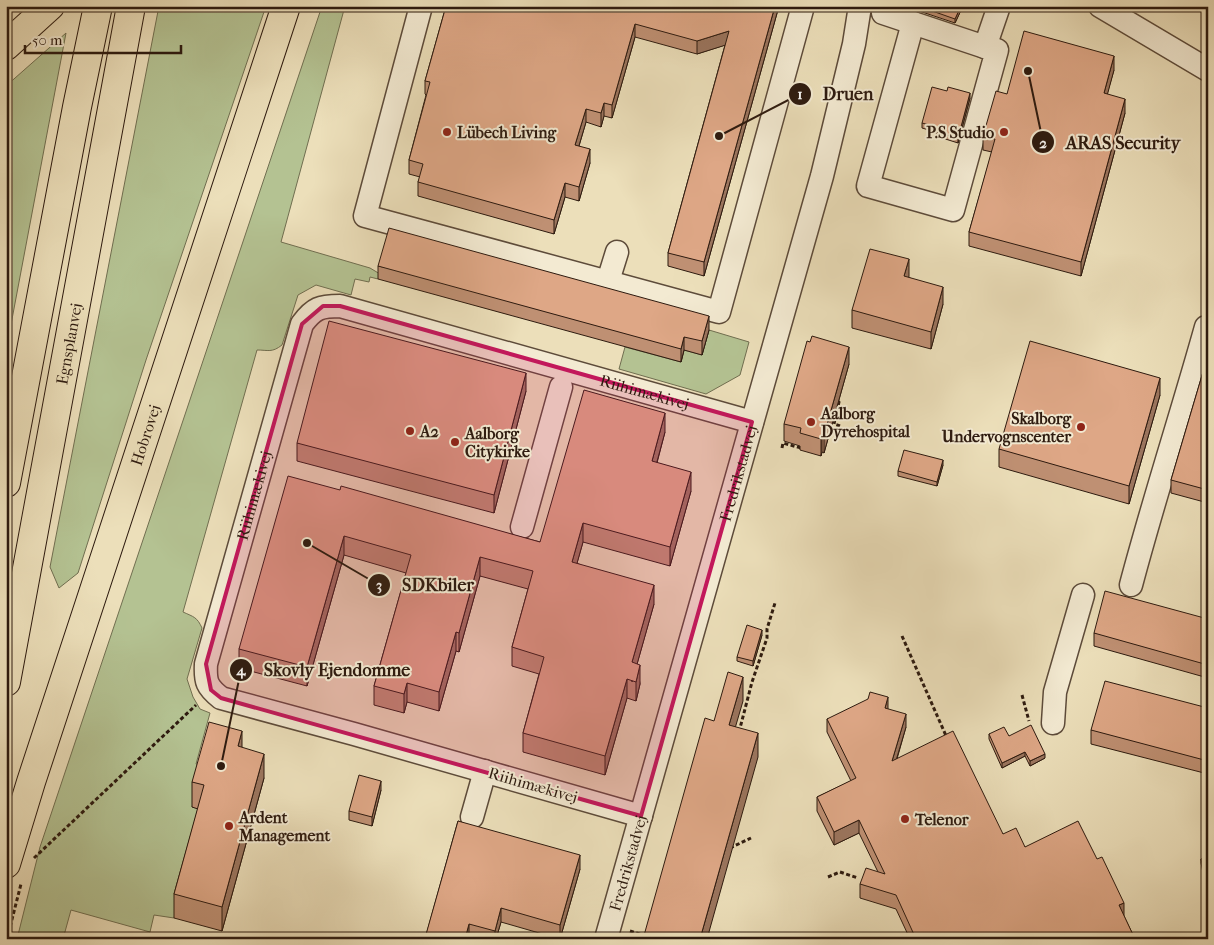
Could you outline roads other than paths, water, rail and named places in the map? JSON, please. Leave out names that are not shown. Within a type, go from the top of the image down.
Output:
[{"type":"main road","points":[[8,45],[50,6]]},
{"type":"main road","points":[[6,483],[98,6]]},
{"type":"main road","name":"Egnsplanvej","points":[[6,682],[131,6]]},
{"type":"main road","name":"Hobrovej","points":[[6,864],[37,763],[286,6]]},
{"type":"street","points":[[421,6],[365,216],[719,312],[804,6]]},
{"type":"street","name":"Fredrikstadvej","points":[[606,939],[822,176],[854,44],[860,6]]},
{"type":"street","points":[[985,47],[999,6]]},
{"type":"street","points":[[1100,6],[1208,70]]},
{"type":"street","points":[[883,13],[997,50],[953,210],[868,186],[913,23]]},
{"type":"street","points":[[608,282],[617,252]]},
{"type":"street","name":"Riihimækivej","points":[[641,816],[221,698],[211,690],[205,678],[206,664],[302,324],[310,314],[323,306],[340,306],[752,422]]},
{"type":"street","points":[[1130,585],[1206,327]]},
{"type":"street","points":[[522,527],[561,387]]},
{"type":"street","points":[[1053,723],[1055,692],[1083,595]]},
{"type":"street","points":[[472,817],[485,771]]},
{"type":"place","name":"ARAS Security","points":[[1028,71]]},
{"type":"place","name":"Lübech Living","points":[[447,132]]},
{"type":"place","name":"P.S Studio","points":[[1004,132]]},
{"type":"place","name":"Druen","points":[[719,136]]},
{"type":"place","name":"Aalborg Dyrehospital","points":[[811,422]]},
{"type":"place","name":"Skalborg Undervognscenter","points":[[1081,427]]},
{"type":"place","name":"A2","points":[[410,431]]},
{"type":"place","name":"Aalborg Citykirke","points":[[455,442]]},
{"type":"place","name":"SDKbiler","points":[[307,543]]},
{"type":"place","name":"Skovly Ejendomme","points":[[221,766]]},
{"type":"place","name":"Telenor","points":[[905,819]]},
{"type":"place","name":"Ardent Management","points":[[229,826]]}]
